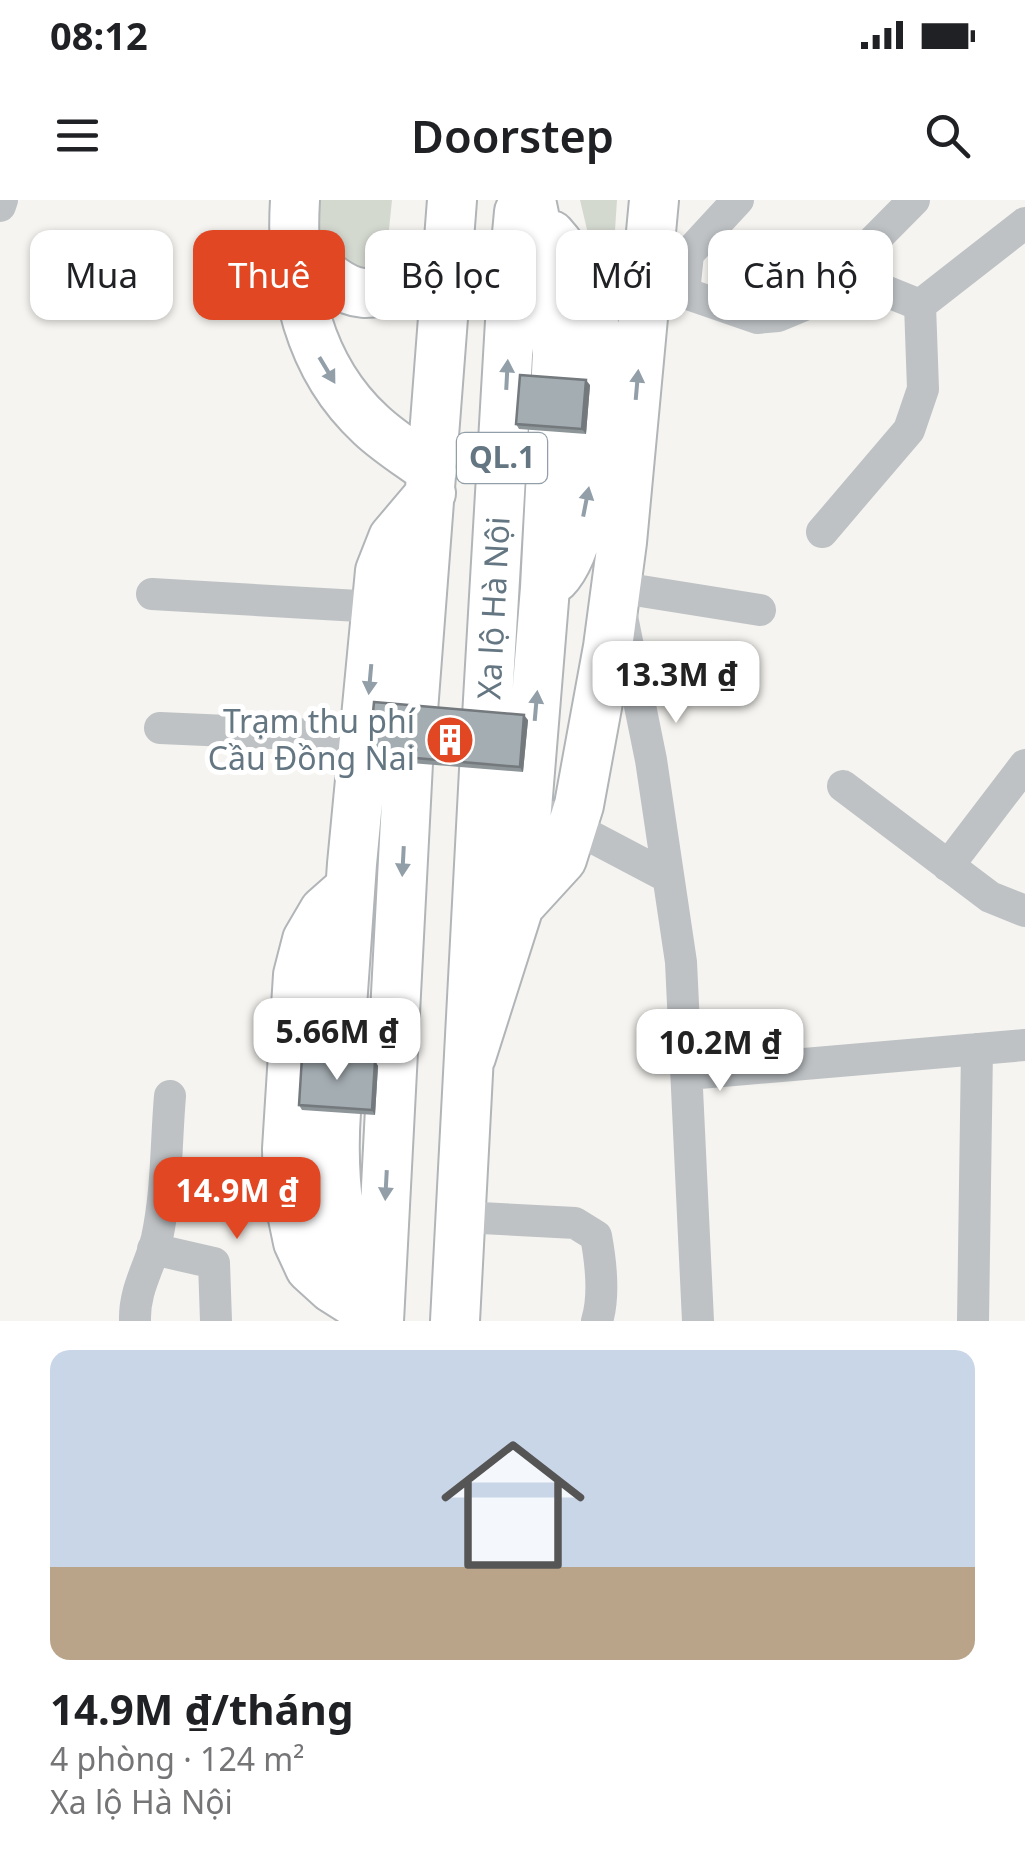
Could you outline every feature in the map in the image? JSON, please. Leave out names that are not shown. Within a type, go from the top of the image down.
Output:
[{"type":"highway","name":"QL.1","points":[[450,230],[452,200]]},
{"type":"highway","points":[[654,200],[658,230]]},
{"type":"highway","name":"Xa lộ Hà Nội","points":[[471,1057],[519,906],[545,588],[569,556],[589,493],[599,356],[586,294],[576,269],[529,205]]},
{"type":"highway","name":"Xa lộ Hà Nội","points":[[488,717],[512,287],[529,205]]},
{"type":"highway","points":[[294,222],[322,274],[343,288],[365,295]]},
{"type":"highway","points":[[294,222],[312,342],[330,379],[368,423],[431,482]]},
{"type":"highway","name":"QL.1","points":[[414,711],[444,320]]},
{"type":"highway","points":[[616,587],[660,320]]},
{"type":"highway","name":"QL.1","points":[[338,1064],[380,571],[386,554],[431,482]]},
{"type":"highway","name":"QL.1","points":[[519,906],[562,859],[573,827],[616,587]]},
{"type":"highway","points":[[370,1316],[408,764]]},
{"type":"highway","name":"Xa lộ Hà Nội","points":[[455,1321],[484,770]]},
{"type":"highway","points":[[350,888],[324,911],[307,940],[298,975],[287,1179],[298,1242],[310,1268],[370,1316]]},
{"type":"highway","points":[[336,1112],[334,1179],[370,1316]]},
{"type":"street","points":[[688,254],[738,200]]},
{"type":"street","points":[[884,230],[914,200]]},
{"type":"street","points":[[920,305],[1025,224]]},
{"type":"street","points":[[893,294],[920,305]]},
{"type":"street","points":[[822,532],[909,430],[923,389],[920,305]]},
{"type":"street","points":[[698,1321],[681,962],[651,760],[616,587],[760,610]]},
{"type":"street","points":[[152,594],[376,606]]},
{"type":"street","points":[[160,728],[364,737]]},
{"type":"street","points":[[948,866],[1025,765]]},
{"type":"street","points":[[843,786],[990,897],[1025,911]]},
{"type":"street","points":[[528,803],[666,876]]},
{"type":"street","points":[[688,1074],[1025,1045]]},
{"type":"street","points":[[974,1321],[977,1049]]},
{"type":"street","points":[[135,1321],[134,1304],[159,1223],[170,1096]]},
{"type":"street","points":[[461,1217],[574,1223],[596,1236],[600,1258],[600,1310],[596,1321]]},
{"type":"street","points":[[153,1249],[214,1263],[216,1321]]},
{"type":"shaded area","points":[[319,200],[392,200],[389,230],[365,230],[365,275],[356,276],[345,266],[345,230],[317,230]]},
{"type":"shaded area","points":[[580,200],[617,200],[615,230],[587,230]]},
{"type":"building","points":[[520,375],[586,380],[582,429],[516,424]]},
{"type":"building","name":"Trạm thu phí Cầu Đồng Nai","points":[[374,702],[524,715],[520,767],[369,754]]},
{"type":"building","points":[[302,1057],[375,1061],[372,1110],[299,1105]]},
{"type":"place","name":"Trạm thu phí Cầu Đồng Nai","points":[[450,740]]}]
